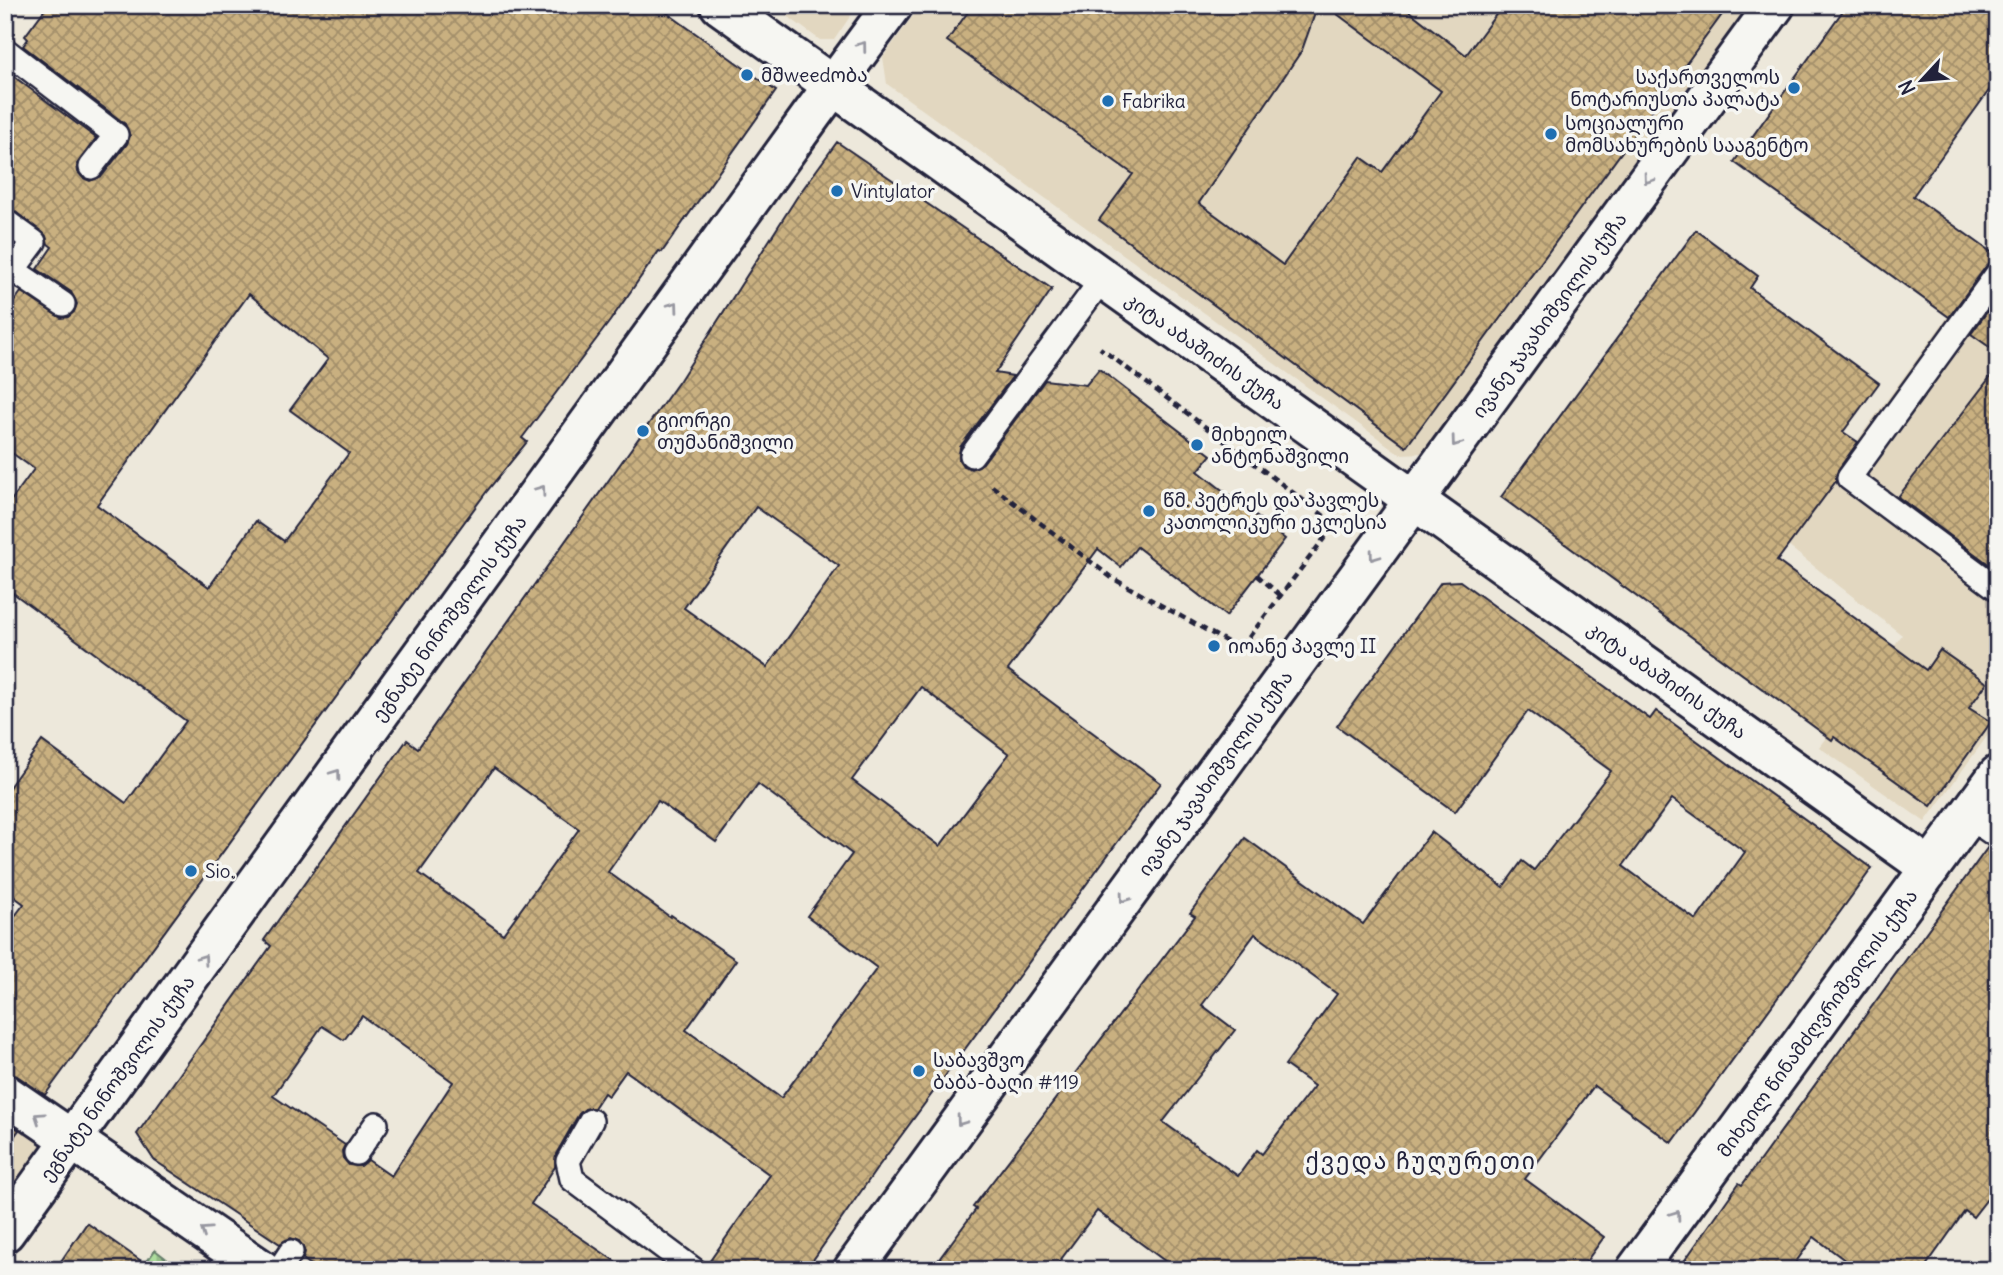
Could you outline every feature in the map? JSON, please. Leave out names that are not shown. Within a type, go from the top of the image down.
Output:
[{"type":"street","name":"კიტა აბაშიძის ქუჩა","points":[[720,5],[1930,868]]},
{"type":"street","name":"ეგნატე ნინოშვილის ქუჩა","points":[[5,1232],[893,5]]},
{"type":"street","name":"ივანე ჯავახიშვილის ქუჩა","points":[[853,1270],[1775,5]]},
{"type":"street","name":"მიხეილ წინამძღვრიშვილის ქუჩა","points":[[1636,1270],[1930,868],[1983,826],[1998,775]]},
{"type":"street","points":[[5,1094],[73,1141],[277,1264]]},
{"type":"lane","points":[[5,50],[116,135],[91,167]]},
{"type":"lane","points":[[5,221],[34,242],[13,270],[63,304]]},
{"type":"lane","points":[[1998,273],[1849,478],[1998,589]]},
{"type":"lane","points":[[972,455],[1103,278]]},
{"type":"lane","points":[[591,1121],[568,1161],[572,1179],[694,1270]]},
{"type":"lane","points":[[356,1153],[376,1124]]},
{"type":"path","points":[[972,455],[995,491],[1112,578],[1240,649],[1335,524],[1069,324]]},
{"type":"path","points":[[1257,575],[1280,595]]},
{"type":"shaded area","points":[[772,5],[858,5],[834,40],[820,40]]},
{"type":"shaded area","points":[[921,5],[1756,5],[1425,453],[1400,454],[887,84],[883,57]]},
{"type":"shaded area","points":[[1998,248],[1998,721],[1925,822],[1819,747],[1902,635],[1783,542]]},
{"type":"shaded area","points":[[5,1094],[73,1141],[5,1232]]},
{"type":"green space","points":[[155,1250],[181,1270],[141,1270]]},
{"type":"building","points":[[48,5],[656,5],[776,91],[662,252],[659,251],[522,438],[527,442],[487,491],[45,1095],[17,1076],[5,1072],[5,929],[24,904],[5,890],[5,793],[42,741],[126,803],[186,721],[5,587],[5,509],[34,469],[5,448],[5,314],[21,292],[61,318],[74,312],[77,304],[71,292],[37,269],[52,247],[46,236],[13,210],[5,207],[5,70],[96,138],[77,164],[78,172],[83,178],[90,181],[102,176],[127,144],[130,136],[125,124],[23,46],[28,39],[25,36]],"holes":[[[249,294],[328,359],[290,410],[349,453],[284,541],[256,521],[209,587],[97,505]]]},
{"type":"building","points":[[973,5],[1318,5],[1302,50],[1199,203],[1283,265],[1361,157],[1382,172],[1441,91],[1325,5],[1401,5],[1466,55],[1503,5],[1729,5],[1406,447],[1099,220],[1133,174],[947,41]]},
{"type":"building","points":[[1847,5],[1998,5],[1998,78],[1913,196],[1998,257],[1987,265],[1949,317],[1734,162]]},
{"type":"building","points":[[837,142],[1052,289],[995,373],[1013,376],[960,447],[959,460],[963,466],[971,469],[983,463],[1045,380],[1086,385],[1099,369],[1211,455],[1198,471],[1285,539],[1226,616],[1137,547],[1121,567],[1098,549],[1008,670],[1161,783],[878,1167],[806,1270],[708,1270],[707,1265],[770,1175],[626,1071],[608,1096],[604,1093],[594,1108],[585,1109],[579,1114],[556,1154],[555,1167],[531,1204],[628,1270],[318,1270],[303,1259],[305,1252],[299,1241],[291,1238],[280,1244],[154,1160],[137,1134],[271,946],[264,940],[407,740],[418,748],[680,380],[797,197]],"holes":[[[756,507],[839,566],[767,667],[684,608]],[[921,687],[1009,754],[940,846],[852,780]],[[494,768],[579,829],[503,934],[419,873]],[[758,784],[852,854],[807,916],[877,968],[781,1098],[686,1030],[736,960],[608,872],[658,801],[716,842]],[[362,1016],[453,1082],[391,1176],[368,1160],[361,1166],[349,1165],[343,1158],[345,1145],[273,1096],[322,1026],[344,1040]]]},
{"type":"building","points":[[1696,230],[1758,276],[1750,288],[1879,383],[1843,432],[1858,442],[1838,470],[1836,481],[1777,561],[1926,670],[1940,650],[1987,683],[1969,708],[1991,722],[1931,806],[1834,737],[1832,740],[1501,497]]},
{"type":"building","points":[[1998,297],[1998,353],[1971,334]]},
{"type":"building","points":[[1998,367],[1998,571],[1898,497]]},
{"type":"building","points":[[1460,581],[1650,719],[1656,711],[1872,868],[1672,1143],[1594,1086],[1525,1179],[1604,1237],[1580,1270],[1177,1270],[1097,1211],[1053,1270],[931,1270],[976,1209],[973,1207],[1195,916],[1190,913],[1245,838],[1363,924],[1431,832],[1503,887],[1522,861],[1534,870],[1611,771],[1528,711],[1455,812],[1337,726],[1441,582]],"holes":[[[1672,799],[1745,852],[1696,920],[1623,866]],[[1255,934],[1337,994],[1285,1065],[1314,1086],[1262,1154],[1257,1150],[1238,1176],[1163,1122],[1235,1030],[1202,1005]]]},
{"type":"building","points":[[1988,847],[1998,851],[1998,1185],[1973,1217],[1965,1211],[1923,1270],[1858,1270],[1814,1237],[1790,1270],[1678,1270],[1739,1183],[1742,1185]]},
{"type":"building","points":[[5,1121],[19,1130],[5,1149]]},
{"type":"building","points":[[87,1223],[154,1270],[55,1270]]},
{"type":"place","name":"მშweedობა","points":[[747,75]]},
{"type":"place","name":"საქართველოს ნოტარიუსთა პალატა","points":[[1794,88]]},
{"type":"place","name":"Fabrika","points":[[1108,101]]},
{"type":"place","name":"სოციალური მომსახურების სააგენტო","points":[[1551,134]]},
{"type":"place","name":"Vintylator","points":[[837,191]]},
{"type":"place","name":"გიორგი თუმანიშვილი","points":[[643,431]]},
{"type":"place","name":"მიხეილ ანტონაშვილი","points":[[1197,445]]},
{"type":"place","name":"წმ. პეტრეს და პავლეს კათოლიკური ეკლესია","points":[[1149,511]]},
{"type":"place","name":"იოანე პავლე II","points":[[1214,646]]},
{"type":"place","name":"Sio.","points":[[191,871]]},
{"type":"place","name":"საბავშვო ბაბა-ბაღი #119","points":[[919,1071]]},
{"type":"district","name":"ქვედა ჩუღურეთი","points":[[1421,1161]]}]
